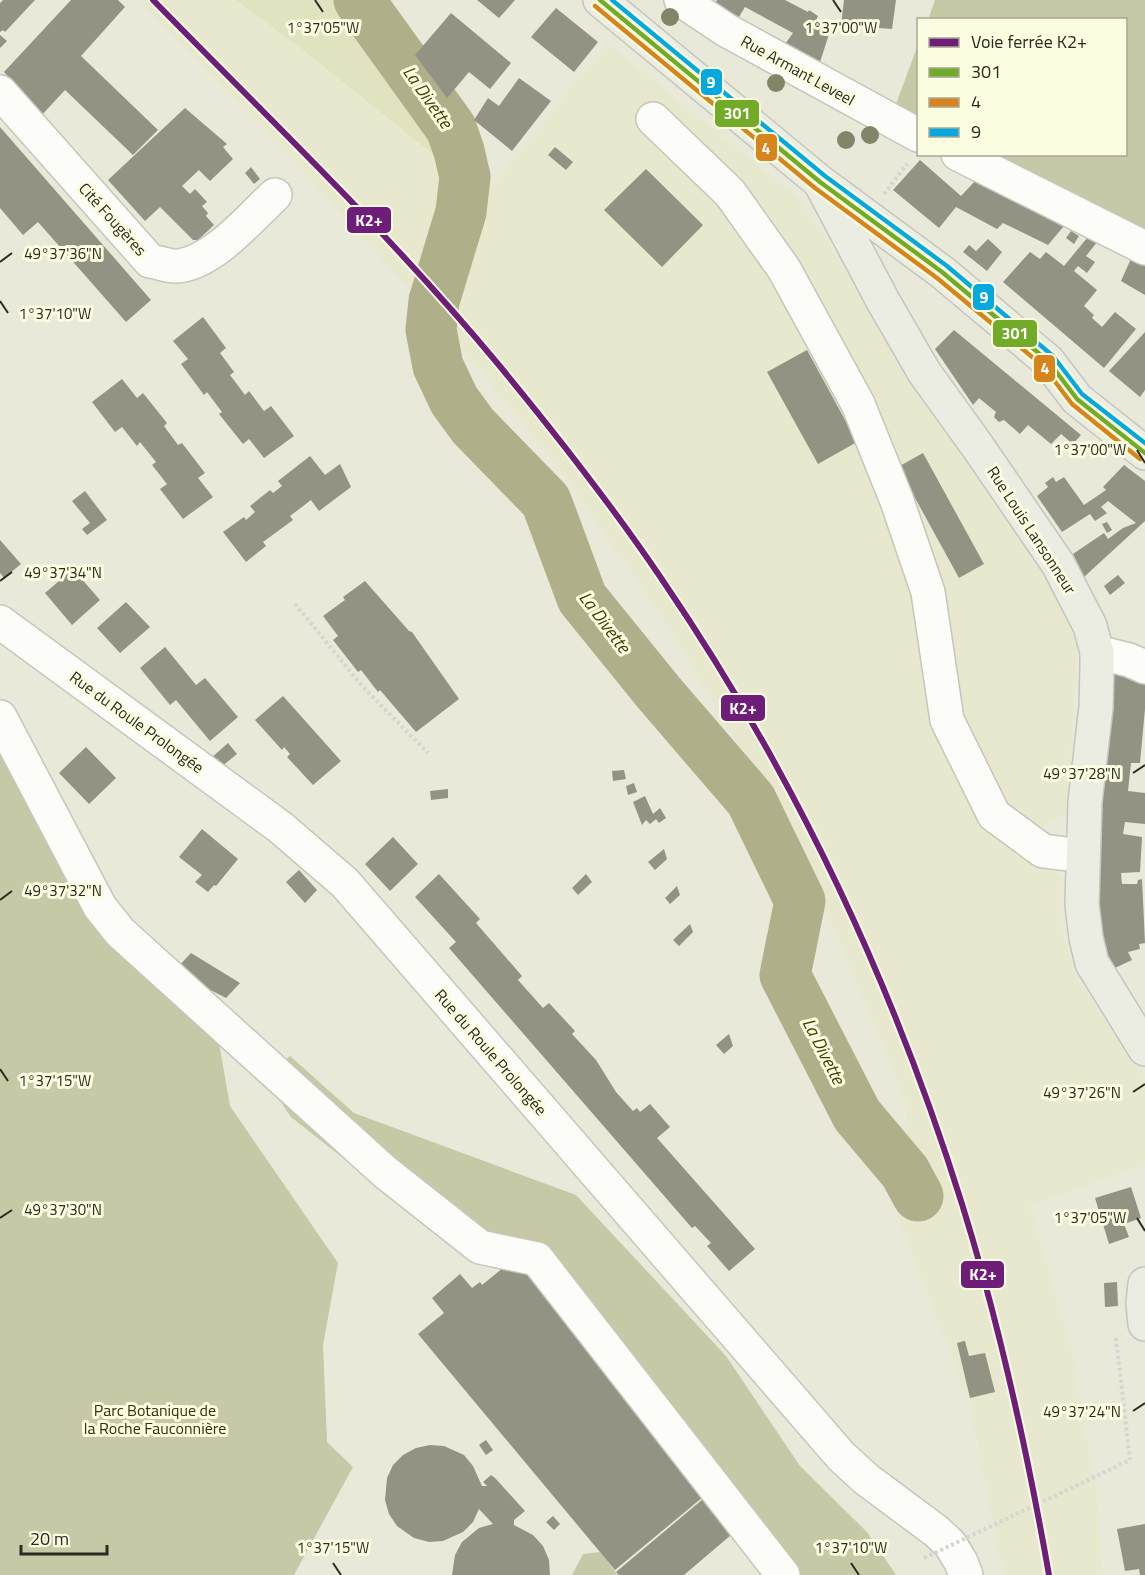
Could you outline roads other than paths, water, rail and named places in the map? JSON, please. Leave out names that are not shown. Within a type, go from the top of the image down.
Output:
[{"type":"main road","points":[[600,0],[820,182],[942,272],[1048,361],[1077,399],[1145,453]]},
{"type":"main road","name":"Rue Louis Lansonneur","points":[[820,182],[883,302],[924,372],[1058,564],[1090,626],[1097,652],[1096,707],[1085,802],[1082,904],[1086,938],[1092,963],[1145,1049]]},
{"type":"main road","points":[[1048,361],[1099,387],[1145,424]]},
{"type":"main road","points":[[1145,1284],[1143,1303],[1145,1324]]},
{"type":"street","name":"Rue Armant Leveel","points":[[681,0],[915,146]]},
{"type":"street","name":"Cité Fougères","points":[[0,92],[150,261],[177,266],[206,256],[237,231],[274,195]]},
{"type":"street","points":[[653,119],[730,193],[784,269],[858,404],[897,501],[928,592],[947,720],[994,815],[1042,850],[1083,856]]},
{"type":"street","points":[[962,156],[1145,248]]},
{"type":"street","name":"Rue du Roule Prolongée","points":[[0,622],[280,827],[345,883],[842,1456],[930,1544],[950,1544],[966,1575]]},
{"type":"street","points":[[1097,652],[1129,660],[1145,667]]},
{"type":"street","points":[[0,717],[100,907],[120,932],[385,1172],[480,1247],[537,1259],[783,1575]]},
{"type":"waterway","name":"La Divette","points":[[359,0],[451,128],[465,177],[461,212],[434,301],[431,330],[438,366],[454,400],[473,426],[546,501],[582,598],[659,693],[751,800],[800,901],[785,975],[857,1115],[905,1172],[918,1196]]},
{"type":"rail line","name":"K2+","points":[[153,0],[373,224],[498,364],[582,469],[642,550],[709,651],[754,726],[835,880],[871,959],[935,1122],[989,1296],[1022,1435],[1049,1575]]},
{"type":"park label","name":"Parc Botanique de la Roche Fauconnière","points":[[155,1419]]}]
